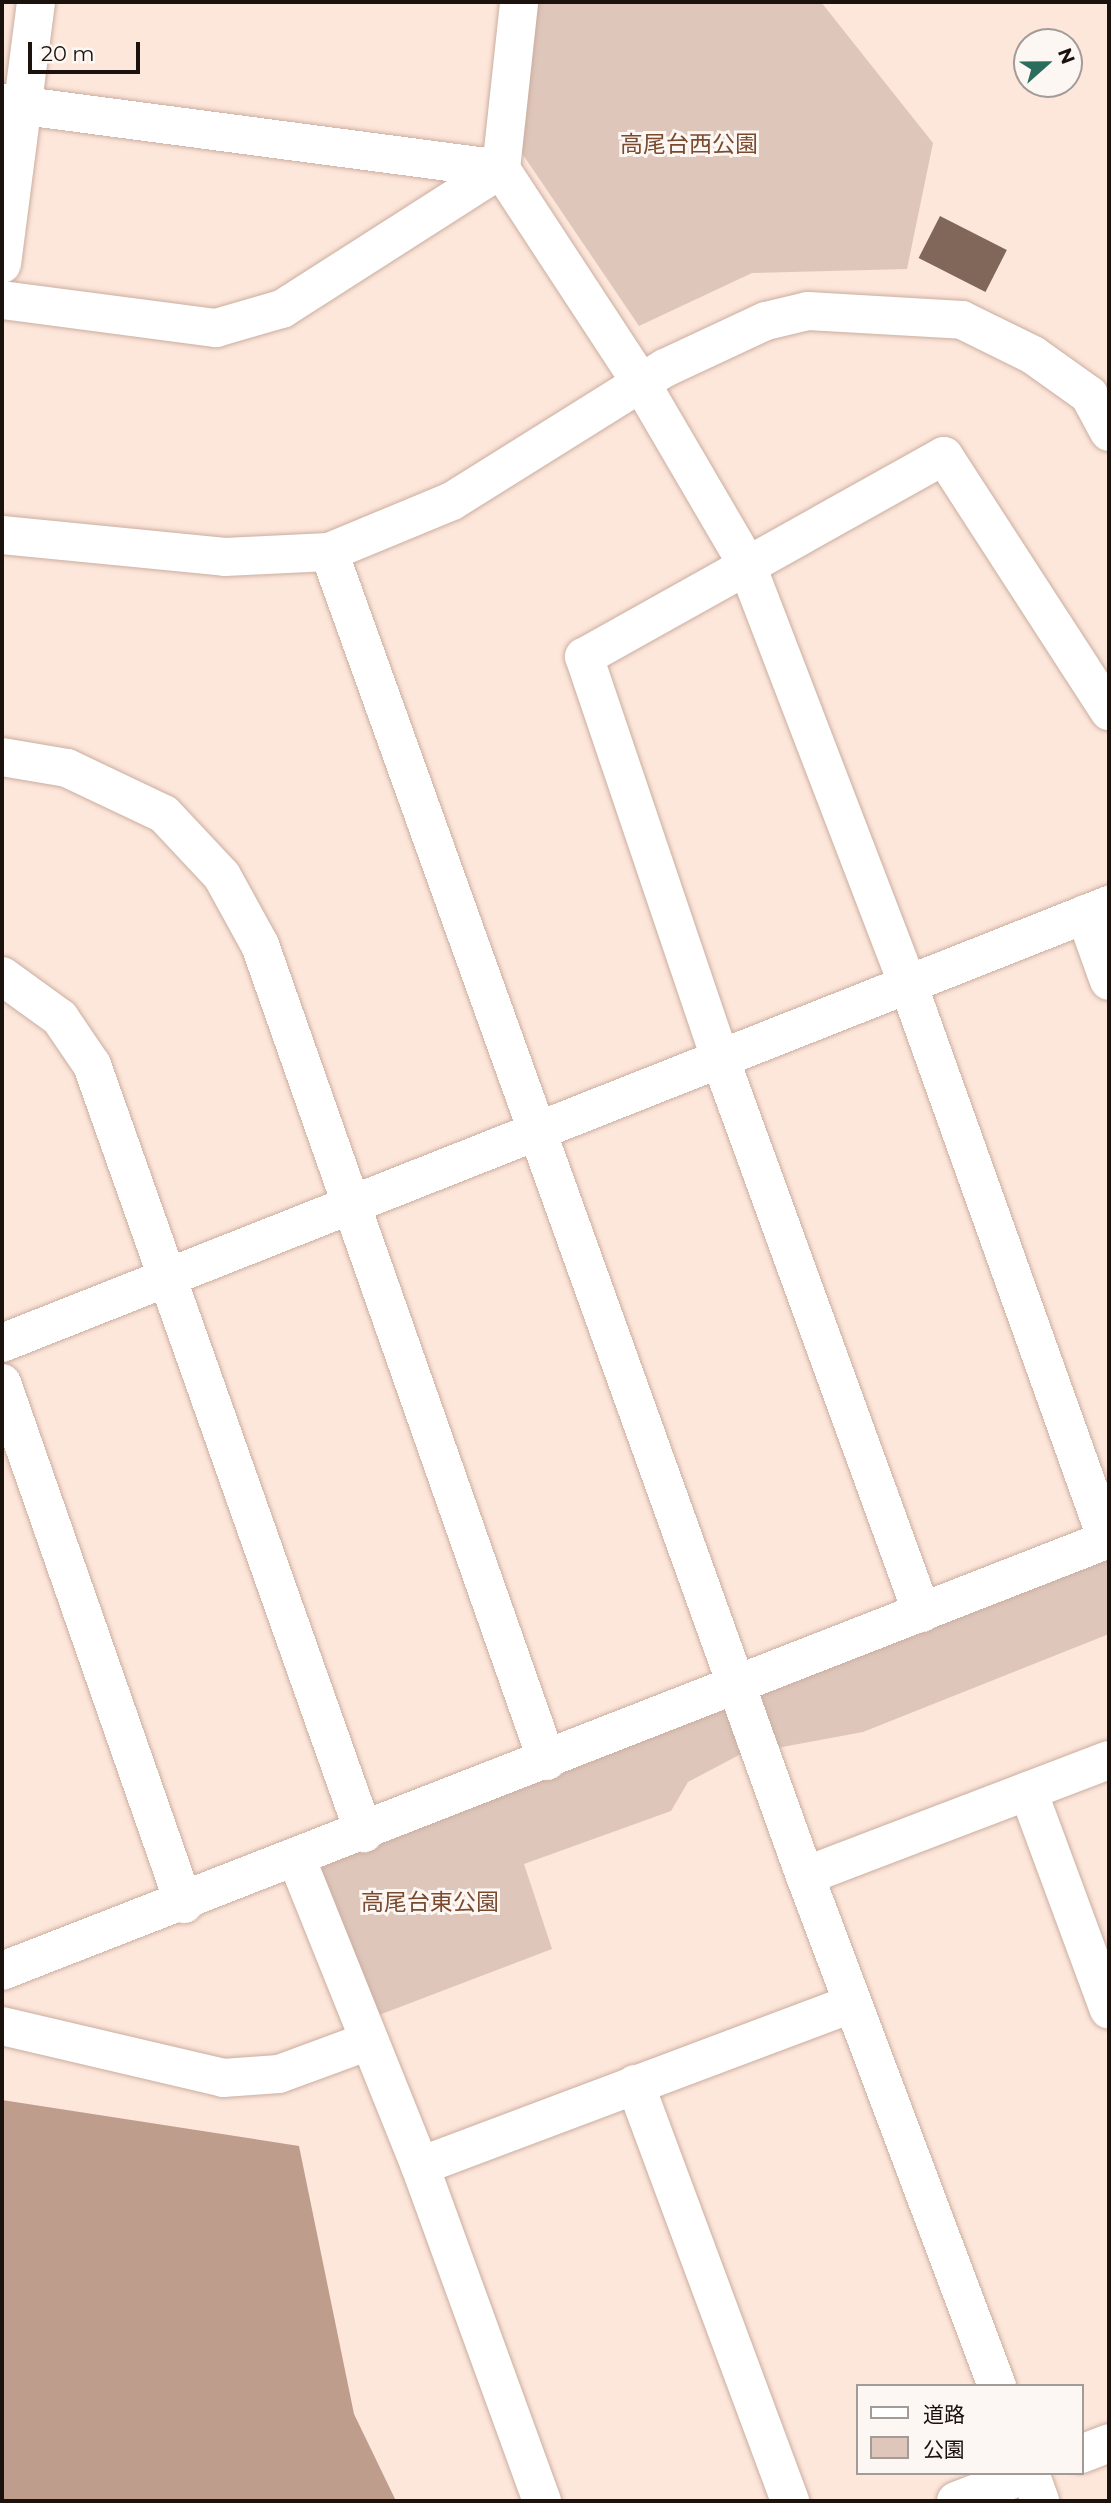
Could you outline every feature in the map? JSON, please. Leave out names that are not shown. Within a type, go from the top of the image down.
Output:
[{"type":"street","points":[[2,264],[10,104],[36,2]]},
{"type":"street","points":[[2,1972],[297,1860],[1108,1540],[908,984],[746,563],[641,383],[501,169],[519,2]]},
{"type":"street","points":[[10,104],[501,169]]},
{"type":"street","points":[[2,300],[216,328],[282,309],[501,169]]},
{"type":"street","points":[[2,535],[225,557],[329,552],[452,501],[641,383],[766,321],[808,311],[892,312],[962,320],[1033,355],[1089,396],[1109,432]]},
{"type":"street","points":[[922,1613],[721,1061],[584,657],[746,563],[944,456],[1109,711]]},
{"type":"street","points":[[329,552],[851,2004],[996,2384]]},
{"type":"street","points":[[2,757],[67,768],[164,814],[196,842],[260,945],[547,1761]]},
{"type":"street","points":[[2,1343],[354,1208],[1097,910],[1109,981]]},
{"type":"street","points":[[2,976],[60,1018],[92,1065],[364,1833]]},
{"type":"street","points":[[2,1383],[184,1904]]},
{"type":"street","points":[[805,1876],[1109,1760]]},
{"type":"street","points":[[1028,1791],[1109,2010]]},
{"type":"street","points":[[297,1860],[366,2042],[420,2166],[542,2501]]},
{"type":"street","points":[[420,2166],[851,2004]]},
{"type":"street","points":[[2,2026],[223,2078],[279,2074],[366,2042]]},
{"type":"street","points":[[635,2084],[790,2501]]},
{"type":"street","points":[[1083,2453],[1109,2443]]},
{"type":"street","points":[[956,2501],[1024,2475]]},
{"type":"street","points":[[1030,2475],[1041,2501]]},
{"type":"green space","name":"高尾台西公園","points":[[525,2],[821,2],[933,143],[907,269],[752,273],[639,326],[511,137]]},
{"type":"green space","name":"高尾台東公園","points":[[1109,1539],[1109,1634],[863,1732],[761,1751],[758,1745],[688,1782],[671,1811],[524,1864],[552,1949],[358,2023],[297,1860]]},
{"type":"shaded area","points":[[2,2100],[299,2146],[354,2414],[396,2501],[2,2501]]},
{"type":"building","points":[[940,216],[1007,250],[985,292],[919,258]]}]
